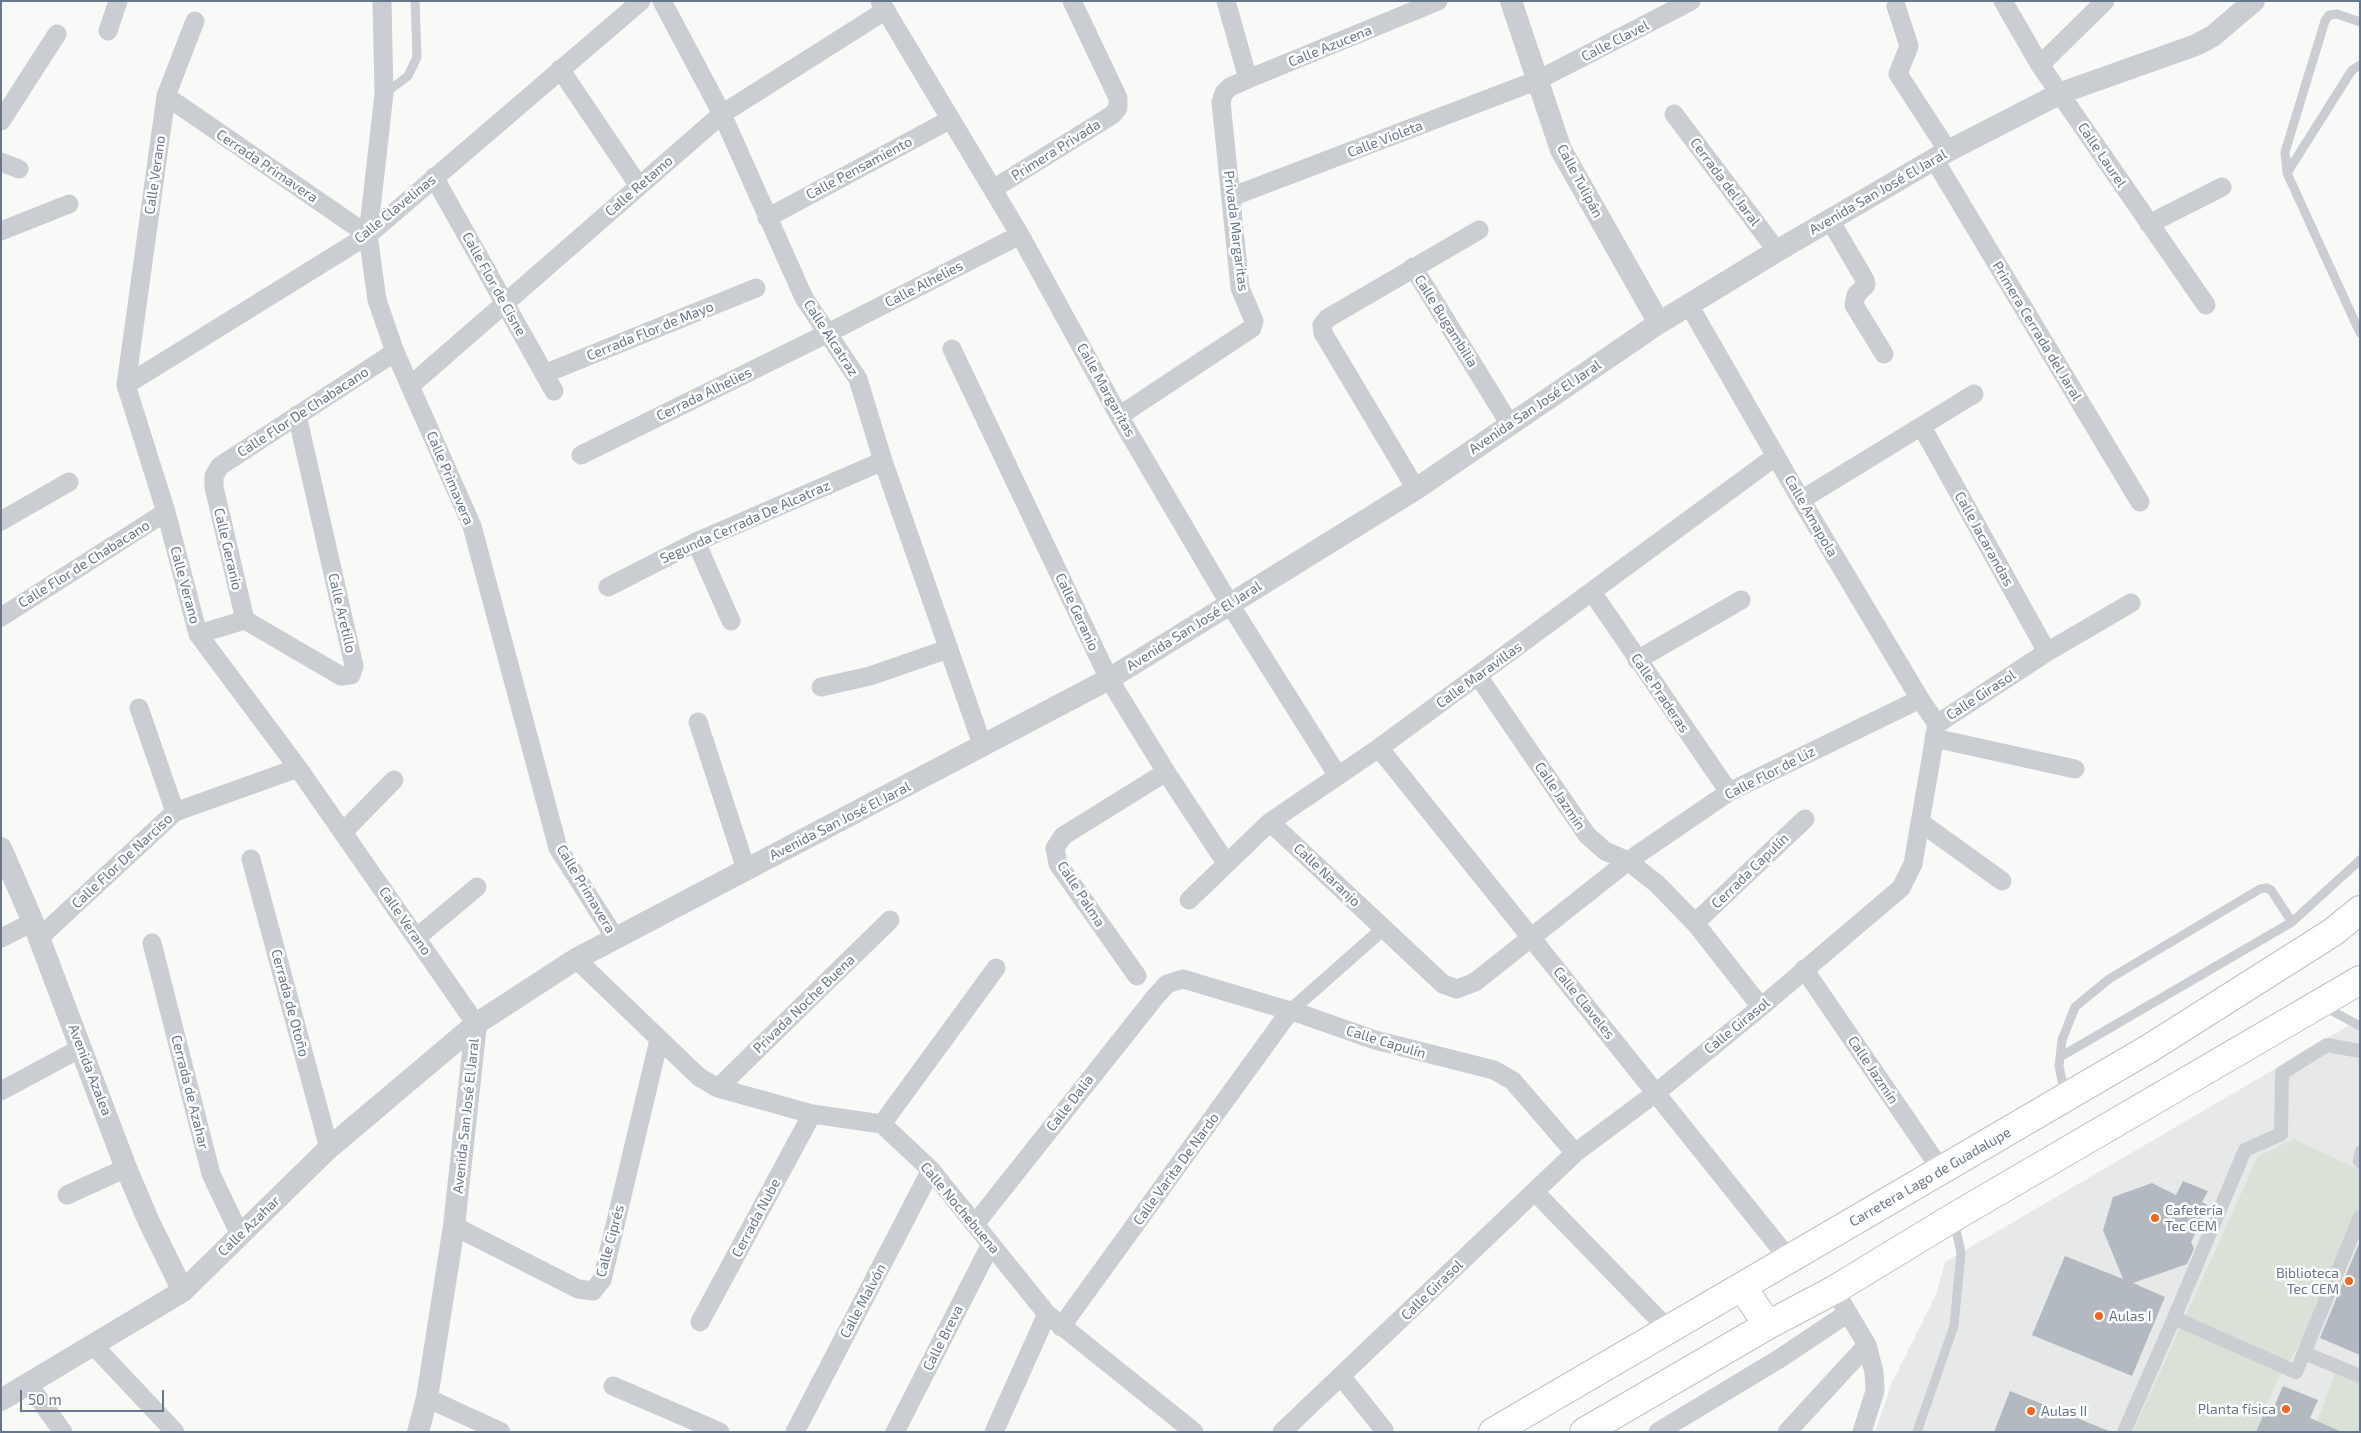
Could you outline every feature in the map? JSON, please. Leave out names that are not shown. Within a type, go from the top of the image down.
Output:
[{"type":"main road","name":"Carretera Lago de Guadalupe","points":[[1493,1432],[2150,1048],[2333,932],[2360,910]]},
{"type":"main road","points":[[1584,1432],[1834,1290],[1954,1217],[2360,980]]},
{"type":"main road","points":[[1742,1287],[1768,1326]]},
{"type":"street","points":[[108,31],[118,1]]},
{"type":"street","name":"Calle Primavera","points":[[382,1],[384,94],[368,235],[377,300],[410,386],[472,526],[558,848],[616,939]]},
{"type":"street","name":"Calle Clavelinas","points":[[126,385],[368,235],[641,1]]},
{"type":"street","name":"Calle Alcatraz","points":[[662,1],[722,114],[804,298],[845,356],[858,379],[883,460],[983,747]]},
{"type":"street","points":[[1226,1],[1248,80]]},
{"type":"street","name":"Calle Azucena","points":[[1224,93],[1230,87],[1438,1]]},
{"type":"street","name":"Calle Tulipán","points":[[1511,1],[1561,150],[1659,323]]},
{"type":"street","name":"Calle Clavel","points":[[1538,80],[1691,1]]},
{"type":"street","name":"Calle Laurel","points":[[2003,1],[2040,65],[2206,305]]},
{"type":"street","points":[[2040,65],[2105,1]]},
{"type":"street","name":"Avenida San José El Jaral","points":[[418,1432],[427,1398],[454,1226],[476,1024],[576,960],[1109,679],[1416,489],[1659,323],[1776,251],[1941,155],[2061,93],[2176,54],[2196,45],[2213,36],[2254,1]]},
{"type":"street","name":"Primera Privada","points":[[993,189],[1112,115],[1118,108],[1118,98],[1079,4]]},
{"type":"street","name":"Calle Retamo","points":[[410,386],[722,114],[883,6]]},
{"type":"street","name":"Calle Margaritas","points":[[883,6],[1020,235],[1119,416],[1229,603],[1338,776]]},
{"type":"street","name":"Primera Cerrada del Jaral","points":[[1896,6],[1910,46],[1899,67],[1898,74],[1941,155],[2140,502]]},
{"type":"street","name":"Calle Verano","points":[[195,21],[166,96],[126,385],[166,512],[198,634],[298,768],[476,1024]]},
{"type":"street","points":[[1,120],[57,34]]},
{"type":"street","points":[[560,69],[639,186]]},
{"type":"street","name":"Calle Violeta","points":[[1231,197],[1538,80]]},
{"type":"street","name":"Privada Margaritas","points":[[1119,416],[1252,328],[1254,321],[1240,288],[1221,102],[1224,93]]},
{"type":"street","name":"Cerrada Primavera","points":[[166,96],[368,235]]},
{"type":"street","name":"Cerrada del Jaral","points":[[1674,114],[1776,251]]},
{"type":"street","name":"Calle Pensamiento","points":[[767,218],[950,119]]},
{"type":"street","points":[[1,162],[19,169]]},
{"type":"street","name":"Calle Flor de Cisne","points":[[434,177],[554,391]]},
{"type":"street","points":[[2149,224],[2222,187]]},
{"type":"street","points":[[1,231],[69,204]]},
{"type":"street","points":[[1830,220],[1865,280],[1866,285],[1856,295],[1854,305],[1884,354]]},
{"type":"street","points":[[1413,267],[1479,230]]},
{"type":"street","name":"Calle Alhelies","points":[[828,333],[1020,235]]},
{"type":"street","name":"Calle Bugambilia","points":[[1416,489],[1323,333],[1322,325],[1328,318],[1413,267],[1510,424]]},
{"type":"street","name":"Cerrada Flor de Mayo","points":[[544,374],[756,288]]},
{"type":"street","name":"Calle Amapola","points":[[1689,305],[1801,500],[1920,699],[1935,731]]},
{"type":"street","name":"Cerrada Alhelies","points":[[581,455],[828,333]]},
{"type":"street","name":"Calle Geranio","points":[[952,349],[1109,679],[1166,772],[1226,863]]},
{"type":"street","name":"Calle Flor De Chabacano","points":[[214,476],[220,466],[396,352]]},
{"type":"street","points":[[1801,500],[1974,394]]},
{"type":"street","name":"Calle Aretillo","points":[[245,620],[341,676],[350,675],[354,666],[297,415]]},
{"type":"street","name":"Calle Jacarandas","points":[[1922,427],[2047,652]]},
{"type":"street","name":"Calle Maravillas","points":[[1190,900],[1270,822],[1379,748],[1776,456]]},
{"type":"street","name":"Segunda Cerrada De Alcatraz","points":[[608,587],[696,542],[883,460]]},
{"type":"street","name":"Calle Geranio","points":[[214,476],[214,488],[245,620]]},
{"type":"street","points":[[1,521],[69,482]]},
{"type":"street","name":"Calle Flor de Chabacano","points":[[1,617],[166,512]]},
{"type":"street","points":[[696,542],[731,621]]},
{"type":"street","name":"Calle Praderas","points":[[1592,592],[1729,792]]},
{"type":"street","points":[[1637,660],[1741,600]]},
{"type":"street","name":"Calle Girasol","points":[[1282,1432],[1574,1153],[1656,1092],[1761,1007],[1901,888],[1913,864],[1935,731],[2047,652],[2131,603]]},
{"type":"street","points":[[198,634],[245,620]]},
{"type":"street","points":[[821,687],[870,676],[948,649]]},
{"type":"street","name":"Calle Jazmín","points":[[1478,676],[1587,835],[1605,851],[1628,861],[1657,884],[1695,923],[1761,1007]]},
{"type":"street","name":"Calle Flor de Liz","points":[[1457,989],[1475,982],[1628,861],[1729,792],[1920,699]]},
{"type":"street","points":[[140,708],[175,812]]},
{"type":"street","points":[[698,722],[746,869]]},
{"type":"street","points":[[1935,731],[2076,769]]},
{"type":"street","name":"Calle Claveles","points":[[1379,748],[1788,1258]]},
{"type":"street","name":"Calle Flor De Narciso","points":[[1,938],[36,930],[175,812],[298,768]]},
{"type":"street","name":"Calle Palma","points":[[1137,976],[1058,864],[1055,848],[1063,836],[1166,772]]},
{"type":"street","points":[[343,832],[394,780]]},
{"type":"street","name":"Cerrada Capulín","points":[[1695,923],[1805,818]]},
{"type":"street","name":"Calle Naranjo","points":[[1270,822],[1444,984],[1457,989]]},
{"type":"street","points":[[1920,822],[2002,881]]},
{"type":"street","name":"Avenida Azalea","points":[[1,848],[36,930],[126,1168],[149,1222],[183,1290]]},
{"type":"street","name":"Cerrada de Otoño","points":[[251,858],[329,1148]]},
{"type":"street","points":[[416,938],[477,887]]},
{"type":"street","name":"Privada Noche Buena","points":[[718,1088],[890,920]]},
{"type":"street","points":[[1290,1011],[1384,928]]},
{"type":"street","name":"Cerrada de Azahar","points":[[152,944],[211,1174],[240,1235]]},
{"type":"street","points":[[576,960],[699,1077],[718,1088],[812,1114],[882,1124],[996,968]]},
{"type":"street","name":"Calle Jazmín","points":[[1804,969],[1942,1171]]},
{"type":"street","name":"Calle Capulín","points":[[1167,984],[1183,979],[1290,1011],[1375,1040],[1494,1070],[1513,1081],[1574,1153]]},
{"type":"street","name":"Calle Dalia","points":[[975,1224],[1167,984]]},
{"type":"street","name":"Calle Varita De Nardo","points":[[1061,1327],[1290,1011]]},
{"type":"street","name":"Calle Azahar","points":[[1,1400],[94,1346],[183,1290],[329,1148],[476,1024]]},
{"type":"street","name":"Calle Ciprés","points":[[454,1226],[578,1290],[592,1291],[602,1280],[659,1040]]},
{"type":"street","points":[[2124,1432],[2245,1150],[2281,1134],[2282,1073],[2327,1045],[2360,1051]]},
{"type":"street","points":[[1,1091],[82,1048]]},
{"type":"street","name":"Cerrada Nube","points":[[700,1322],[812,1114]]},
{"type":"street","name":"Calle Nochebuena","points":[[882,1124],[931,1170],[1047,1314],[1194,1432]]},
{"type":"street","points":[[67,1195],[126,1168]]},
{"type":"street","name":"Calle Malvón","points":[[795,1432],[931,1170]]},
{"type":"street","points":[[1535,1192],[1668,1329]]},
{"type":"street","points":[[2174,1318],[2296,1372],[2360,1217]]},
{"type":"street","name":"Calle Breva","points":[[895,1432],[990,1244]]},
{"type":"street","points":[[1834,1290],[1866,1345],[1874,1372],[1875,1391],[1862,1432]]},
{"type":"street","points":[[1658,1432],[1779,1359],[1848,1313]]},
{"type":"street","points":[[994,1432],[1047,1314]]},
{"type":"street","points":[[1787,1432],[1866,1345]]},
{"type":"street","points":[[94,1346],[175,1432]]},
{"type":"street","points":[[2304,1353],[2360,1376]]},
{"type":"street","points":[[1342,1376],[1384,1430]]},
{"type":"street","points":[[29,1385],[63,1432]]},
{"type":"street","points":[[613,1386],[720,1432]]},
{"type":"street","points":[[427,1398],[501,1432]]},
{"type":"lane","points":[[384,94],[408,76],[417,57],[415,1]]},
{"type":"lane","points":[[2360,22],[2337,14],[2329,15],[2324,21],[2285,152],[2287,174],[2360,333]]},
{"type":"lane","points":[[2287,174],[2352,70],[2360,65]]},
{"type":"lane","points":[[2060,1057],[2292,922],[2360,860]]},
{"type":"lane","points":[[2065,1098],[2059,1066],[2062,1040],[2075,1007],[2109,978],[2260,889],[2266,888],[2271,890],[2292,922]]},
{"type":"lane","points":[[2320,1004],[2360,1026]]},
{"type":"lane","points":[[2360,1150],[2357,1161],[2360,1164]]},
{"type":"lane","points":[[1917,1432],[1954,1326],[1961,1253],[1954,1217]]},
{"type":"shaded area","points":[[2360,1019],[2360,1432],[1875,1432],[1891,1385],[1936,1295],[1945,1262]]},
{"type":"shaded area","points":[[2294,1139],[2360,1170],[2360,1206],[2309,1329],[2276,1383],[2256,1432],[2133,1432],[2258,1156]]},
{"type":"shaded area","points":[[2336,1371],[2360,1381],[2360,1432],[2313,1432]]},
{"type":"building","points":[[2183,1181],[2208,1191],[2202,1202],[2209,1206],[2191,1242],[2194,1249],[2187,1264],[2133,1283],[2165,1297],[2132,1376],[2032,1335],[2065,1256],[2123,1279],[2103,1230],[2113,1197],[2152,1183],[2176,1195]]},
{"type":"building","name":"Biblioteca Tec CEM","points":[[2360,1241],[2360,1355],[2320,1338]]},
{"type":"building","name":"Planta física","points":[[2283,1386],[2318,1400],[2310,1418],[2342,1432],[2256,1432],[2265,1411],[2271,1414]]},
{"type":"building","name":"Aulas II","points":[[2010,1391],[2109,1431],[2109,1432],[1994,1432]]},
{"type":"place","name":"Cafetería Tec CEM","points":[[2155,1218]]},
{"type":"place","name":"Biblioteca Tec CEM","points":[[2349,1281]]},
{"type":"place","name":"Aulas I","points":[[2099,1316]]},
{"type":"place","name":"Planta física","points":[[2286,1409]]},
{"type":"place","name":"Aulas II","points":[[2031,1411]]}]
